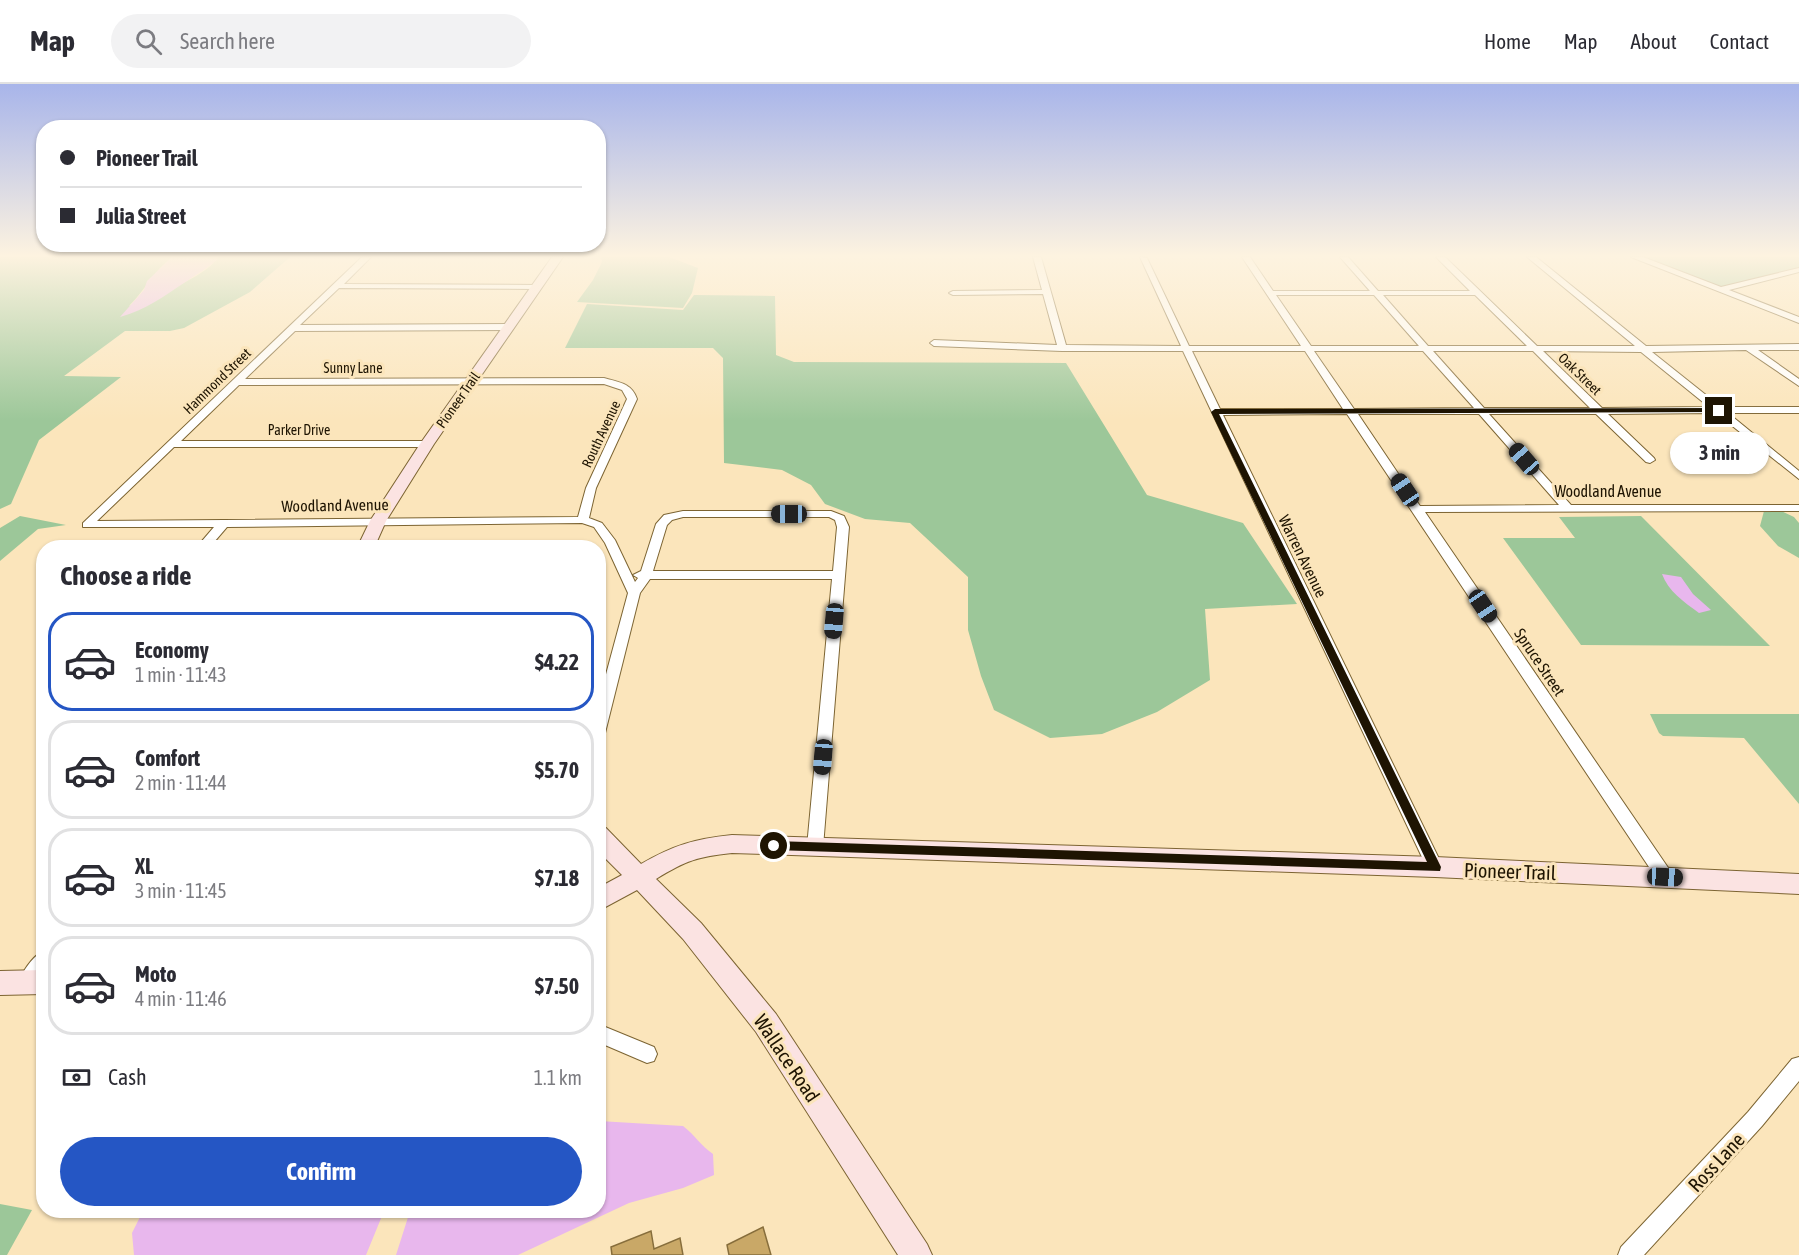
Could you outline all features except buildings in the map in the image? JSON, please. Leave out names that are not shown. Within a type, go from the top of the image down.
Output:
[{"type":"street","name":"Hammond Street","points":[[87,525],[309,312]]},
{"type":"street","name":"Pioneer Trail","points":[[369,540],[378,521],[427,444],[520,312]]},
{"type":"street","points":[[1052,312],[1062,348]]},
{"type":"street","name":"Warren Avenue","points":[[1169,312],[1215,412],[1435,867]]},
{"type":"street","name":"Spruce Street","points":[[1282,312],[1352,411],[1665,877]]},
{"type":"street","points":[[1392,312],[1567,507]]},
{"type":"street","name":"Oak Street","points":[[1497,312],[1650,460]]},
{"type":"street","points":[[1598,312],[1799,476]]},
{"type":"street","points":[[1777,312],[1799,320]]},
{"type":"street","points":[[292,328],[510,327]]},
{"type":"street","points":[[934,343],[1062,348],[1750,349],[1799,347]]},
{"type":"street","points":[[1750,349],[1799,383]]},
{"type":"street","name":"Routh Avenue","points":[[470,382],[604,381],[624,386],[631,393],[632,399],[591,488],[583,520]]},
{"type":"street","name":"Sunny Lane","points":[[235,382],[470,382]]},
{"type":"street","points":[[1215,412],[1799,410]]},
{"type":"street","name":"Parker Drive","points":[[170,444],[427,444]]},
{"type":"street","name":"Woodland Avenue","points":[[1418,509],[1799,508]]},
{"type":"street","points":[[606,702],[634,593],[646,575],[662,524],[668,517],[683,514],[831,514],[840,518],[843,527],[815,847]]},
{"type":"street","points":[[583,520],[598,525],[611,542],[634,593]]},
{"type":"street","name":"Woodland Avenue","points":[[87,525],[583,520]]},
{"type":"street","points":[[209,540],[223,524]]},
{"type":"street","points":[[626,575],[837,575]]},
{"type":"street","points":[[606,843],[639,876]]},
{"type":"street","name":"Pioneer Trail","points":[[606,896],[678,854],[704,847],[732,844],[1435,867],[1799,884]]},
{"type":"street","name":"Wallace Road","points":[[639,876],[692,931],[766,1023],[916,1255]]},
{"type":"street","points":[[0,983],[35,982]]},
{"type":"street","points":[[606,1036],[647,1054]]},
{"type":"street","name":"Ross Lane","points":[[1629,1255],[1755,1119],[1799,1066]]},
{"type":"green space","points":[[0,312],[214,312],[184,328],[170,331],[125,331],[64,376],[121,377],[39,440],[11,504],[0,509]]},
{"type":"green space","points":[[583,312],[775,312],[776,355],[794,362],[1066,363],[1147,495],[1243,523],[1297,604],[1205,609],[1210,680],[1157,712],[1102,734],[1050,738],[994,710],[981,676],[968,630],[968,577],[910,523],[865,519],[825,504],[811,485],[782,470],[724,463],[723,358],[713,348],[565,348]]},
{"type":"green space","points":[[1775,508],[1794,517],[1799,523],[1799,558],[1778,546],[1760,526],[1764,511]]},
{"type":"green space","points":[[20,516],[66,525],[38,529],[0,561],[0,528]]},
{"type":"green space","points":[[1641,516],[1770,646],[1581,645],[1503,538],[1575,538],[1559,517]]},
{"type":"green space","points":[[1650,714],[1799,714],[1799,804],[1744,738],[1663,736],[1659,733]]},
{"type":"green space","points":[[0,1204],[32,1210],[7,1255],[0,1255]]},
{"type":"shaded area","points":[[125,312],[136,312],[120,317]]},
{"type":"shaded area","points":[[1662,574],[1681,577],[1693,594],[1711,610],[1699,613],[1693,609],[1672,591]]},
{"type":"shaded area","points":[[606,1121],[683,1126],[713,1154],[714,1175],[683,1188],[629,1203],[606,1214]]},
{"type":"shaded area","points":[[139,1218],[381,1218],[366,1255],[134,1255],[132,1233]]},
{"type":"shaded area","points":[[408,1218],[597,1218],[518,1255],[396,1255]]},
{"type":"route","points":[[774,846],[999,855],[1435,867],[1215,412],[1719,411]]}]
